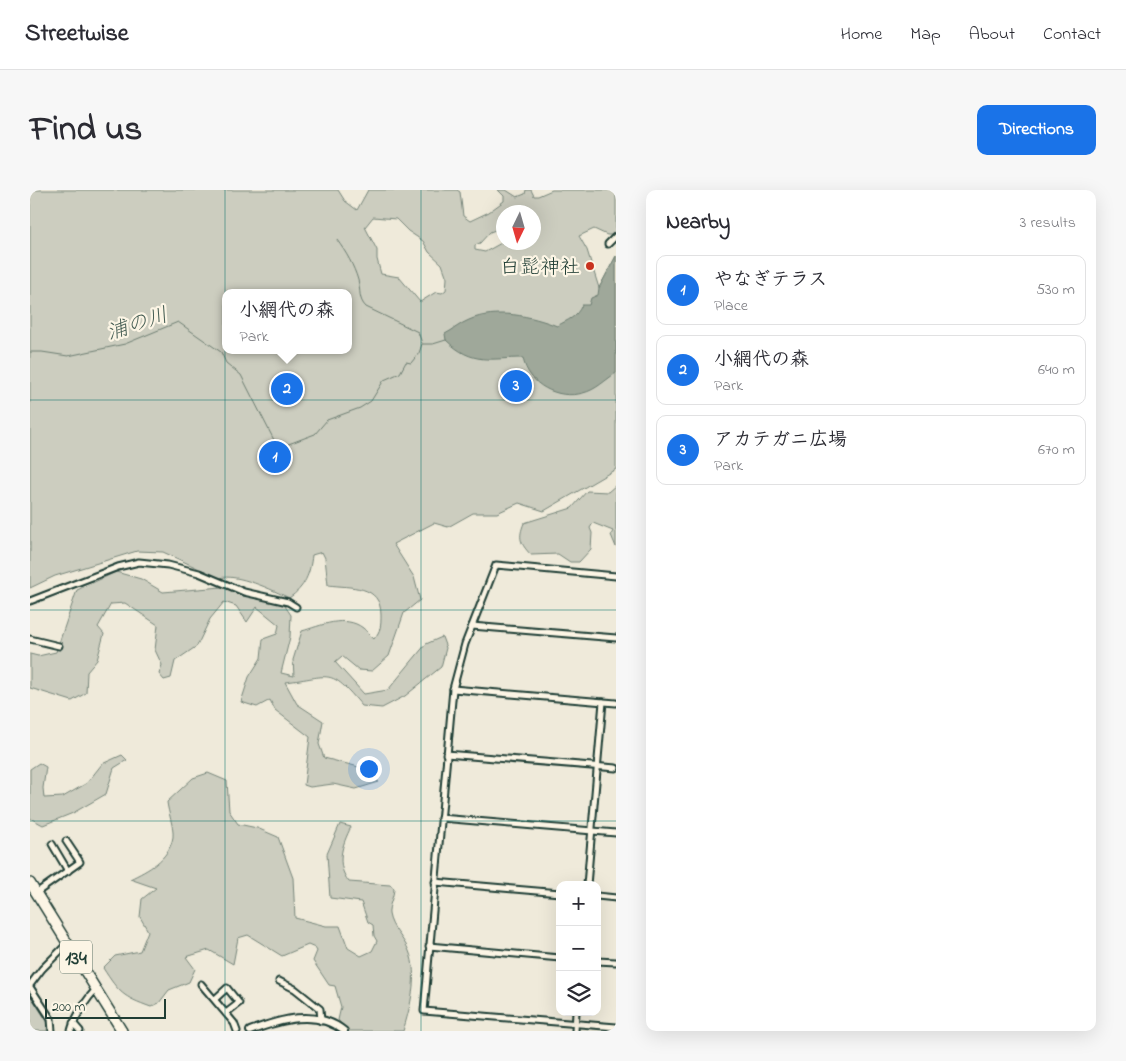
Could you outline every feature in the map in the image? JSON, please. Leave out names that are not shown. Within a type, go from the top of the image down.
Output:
[{"type":"highway","name":"134","points":[[30,883],[122,1031]]},
{"type":"street","points":[[608,244],[616,236]]},
{"type":"street","points":[[30,601],[125,564],[145,562],[168,565],[199,573],[244,592],[288,602],[296,607]]},
{"type":"street","points":[[616,576],[496,565],[458,664],[453,689],[424,1011],[616,1027]]},
{"type":"street","points":[[472,626],[616,638]]},
{"type":"street","points":[[30,640],[59,646]]},
{"type":"street","points":[[453,689],[616,703]]},
{"type":"street","points":[[587,881],[603,702]]},
{"type":"street","points":[[446,754],[616,768]]},
{"type":"street","points":[[440,818],[616,833]]},
{"type":"street","points":[[36,892],[80,862],[66,841]]},
{"type":"street","points":[[52,844],[68,871]]},
{"type":"street","points":[[435,882],[556,893]]},
{"type":"street","points":[[601,896],[616,898]]},
{"type":"street","points":[[52,1031],[52,1022],[30,986],[42,969],[67,944]]},
{"type":"street","points":[[429,946],[556,958]]},
{"type":"street","points":[[601,961],[616,962]]},
{"type":"street","points":[[279,981],[295,989],[320,1009],[321,1021]]},
{"type":"street","points":[[201,984],[234,1023],[236,1031]]},
{"type":"street","points":[[215,999],[227,988],[239,1003],[226,1013]]},
{"type":"street","points":[[71,1031],[73,1023],[92,993],[96,990]]},
{"type":"street","points":[[575,1031],[576,1016]]},
{"type":"street","points":[[250,1031],[291,1018],[321,1021],[332,1024],[344,1031]]},
{"type":"street","points":[[73,1023],[80,1031]]},
{"type":"shaded area","points":[[37,190],[338,190],[345,201],[357,210],[368,190],[457,190],[460,192],[463,216],[470,221],[496,207],[496,230],[490,232],[480,243],[475,245],[475,250],[485,252],[496,246],[496,250],[541,250],[541,205],[499,205],[504,201],[504,196],[498,190],[506,190],[517,197],[525,194],[526,190],[531,190],[534,196],[538,196],[552,190],[616,190],[616,235],[607,235],[594,229],[579,236],[587,250],[599,288],[616,256],[616,469],[544,511],[519,503],[497,513],[473,513],[448,527],[434,523],[393,544],[414,577],[420,600],[404,613],[389,656],[372,671],[359,670],[342,656],[335,662],[364,694],[388,690],[426,644],[442,637],[446,648],[441,667],[405,696],[382,708],[362,706],[343,685],[328,677],[285,682],[297,704],[323,721],[319,744],[324,758],[359,767],[379,782],[356,789],[333,784],[310,787],[304,785],[310,737],[275,710],[270,700],[257,707],[241,702],[249,677],[261,658],[263,639],[277,634],[279,625],[257,607],[247,622],[236,606],[224,602],[210,619],[197,646],[175,661],[171,678],[164,680],[159,674],[162,665],[155,650],[158,625],[125,603],[111,604],[98,627],[104,634],[97,660],[87,672],[86,693],[72,701],[30,688],[30,654],[38,656],[56,652],[77,590],[116,572],[141,579],[163,592],[222,587],[283,603],[291,615],[290,637],[281,673],[294,676],[293,660],[302,631],[341,621],[356,624],[374,639],[381,622],[380,605],[376,598],[363,589],[328,585],[325,558],[322,552],[312,555],[306,580],[289,598],[245,580],[227,577],[219,578],[163,552],[137,551],[55,576],[30,588],[30,192]],"holes":[[[373,217],[396,219],[408,231],[423,241],[429,252],[442,264],[447,278],[446,290],[442,293],[436,292],[420,302],[399,277],[381,274],[377,250],[365,227]]]},
{"type":"shaded area","points":[[616,256],[616,373],[592,390],[573,395],[554,392],[538,383],[531,376],[523,358],[482,359],[465,354],[446,340],[445,334],[463,323],[491,314],[537,319],[557,326],[575,316],[582,305],[589,305],[591,298],[598,295],[599,288]]},
{"type":"shaded area","points":[[616,485],[616,547],[611,535],[613,531],[593,523],[590,528],[592,533],[591,549],[579,562],[570,562],[558,554],[531,555],[524,547],[521,533],[524,523],[572,508],[587,491],[608,492]]},
{"type":"shaded area","points":[[122,755],[127,760],[114,768],[106,794],[73,813],[43,825],[30,818],[30,769],[39,763],[46,767],[43,788],[44,798],[63,797],[87,783],[102,764]]},
{"type":"shaded area","points":[[208,773],[227,781],[229,811],[238,824],[257,828],[278,837],[293,878],[295,918],[326,926],[340,926],[348,948],[361,956],[372,951],[377,941],[374,936],[373,925],[368,922],[361,902],[330,898],[327,854],[340,824],[351,827],[341,854],[342,868],[349,882],[390,885],[394,888],[389,908],[390,919],[409,951],[413,970],[411,1002],[403,1031],[348,1031],[338,1020],[341,1007],[335,986],[329,985],[313,961],[317,951],[315,948],[308,945],[282,956],[248,935],[238,938],[233,964],[209,950],[186,957],[195,969],[189,982],[169,990],[159,1003],[151,1007],[128,997],[113,983],[103,968],[115,956],[140,951],[148,931],[140,917],[142,899],[156,888],[130,879],[157,863],[171,845],[173,833],[167,802],[193,778]]},
{"type":"shaded area","points":[[30,995],[48,1023],[47,1031],[30,1031]]},
{"type":"waterway","points":[[337,240],[347,254],[354,270],[363,304],[418,332],[422,343]]},
{"type":"waterway","name":"浦の川","points":[[30,352],[68,356],[125,344],[178,322],[221,352],[226,363],[241,375],[278,448],[315,434],[327,420],[360,408],[371,401],[384,380],[400,373],[406,362],[411,363],[419,353],[422,344],[433,344],[446,340]]},
{"type":"place","name":"白髭神社","points":[[590,266]]},
{"type":"place","name":"アカテガニ広場","points":[[516,386]]},
{"type":"place","name":"小網代の森","points":[[287,389]]},
{"type":"place","name":"やなぎテラス","points":[[275,457]]}]
